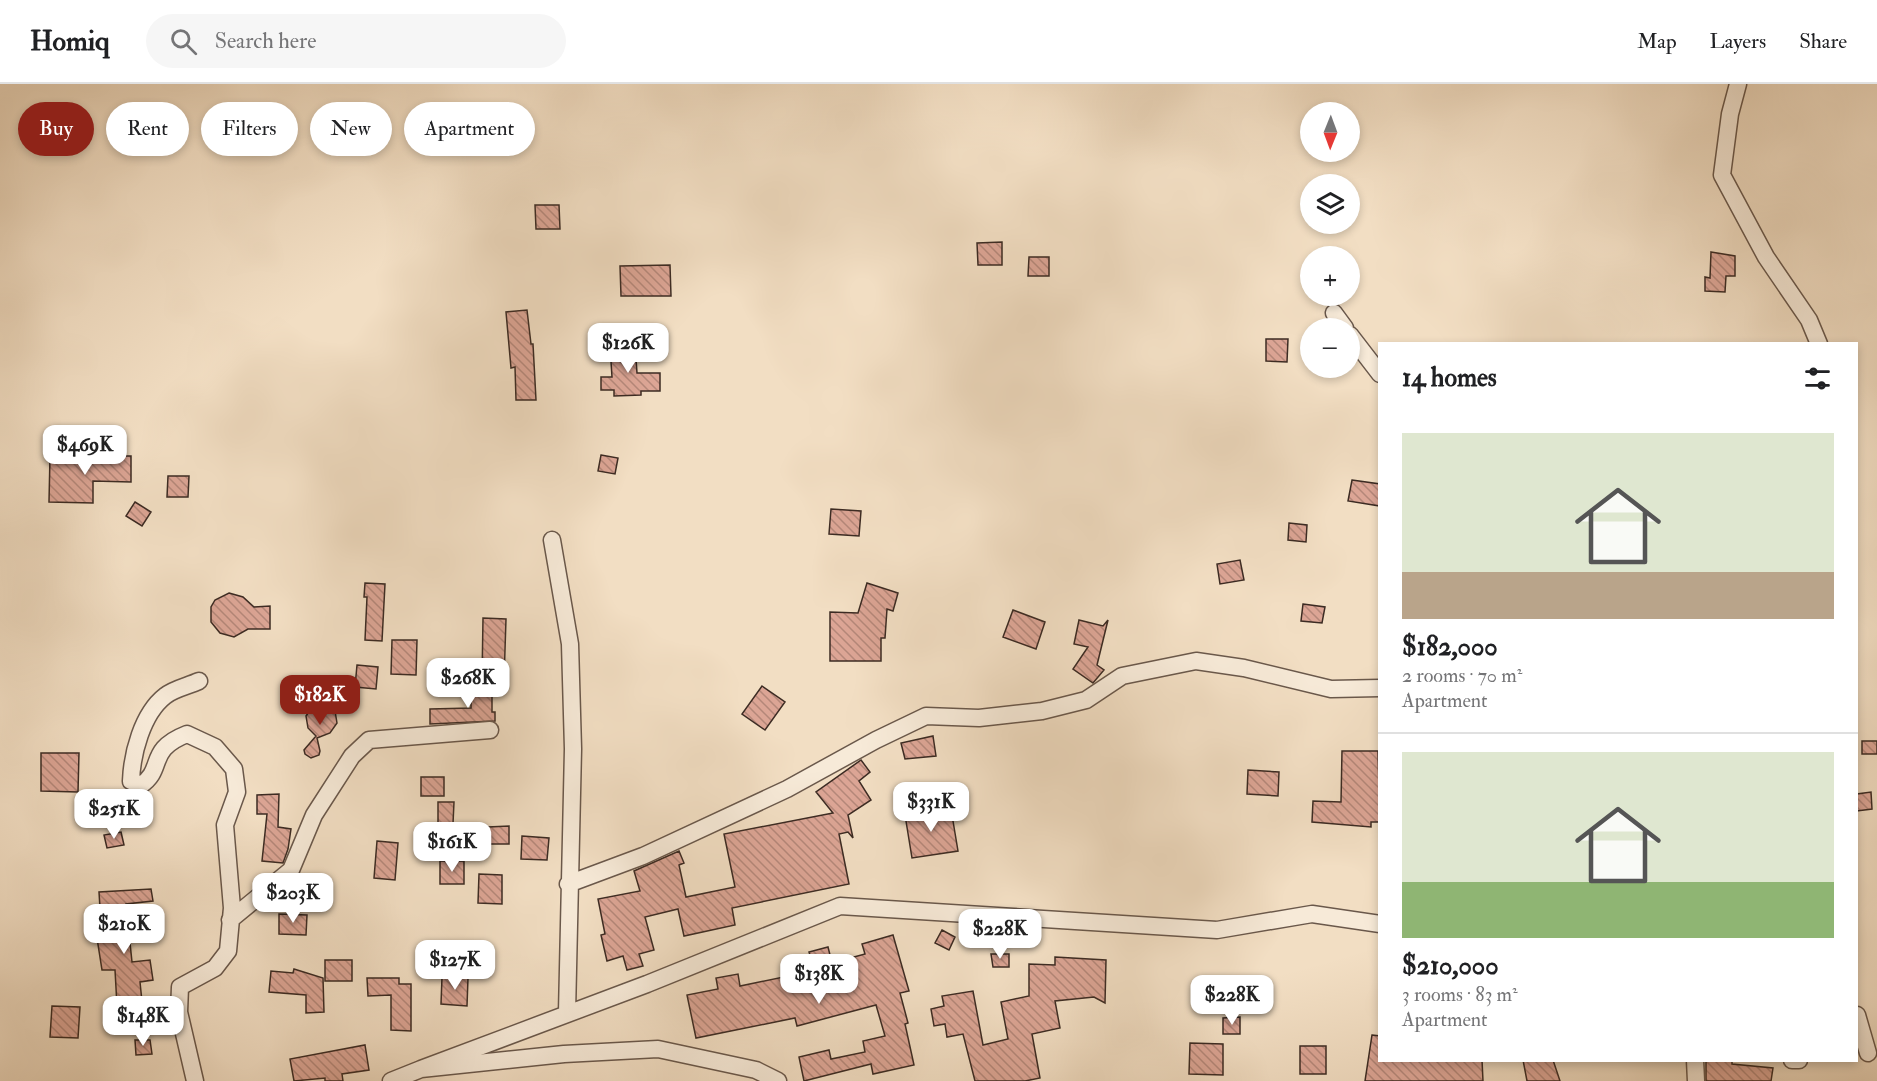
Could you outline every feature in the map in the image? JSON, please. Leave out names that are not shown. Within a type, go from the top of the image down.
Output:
[{"type":"street","points":[[1738,84],[1730,114],[1722,176],[1766,257],[1809,320],[1818,342]]},
{"type":"street","points":[[1334,314],[1337,318]]},
{"type":"street","points":[[1360,347],[1378,371]]},
{"type":"street","points":[[552,540],[570,644],[573,749],[568,884],[567,1013]]},
{"type":"street","points":[[568,884],[643,856],[787,789],[876,740],[926,716],[979,718],[1042,711],[1086,700],[1122,676],[1196,661],[1244,668],[1331,688],[1378,688]]},
{"type":"street","points":[[195,1081],[179,1012],[180,987],[215,968],[228,951],[230,920],[225,825],[237,792],[234,769],[215,747],[187,734],[171,740],[158,753],[149,779],[141,785],[131,781],[132,763],[150,712],[165,695],[199,681]]},
{"type":"street","points":[[230,920],[291,870],[315,815],[352,756],[369,740],[490,730]]},
{"type":"street","points":[[391,1081],[840,906],[1217,930],[1312,914],[1378,924]]},
{"type":"street","points":[[1858,1019],[1867,1054]]},
{"type":"street","points":[[421,1069],[564,1054],[658,1049],[756,1071],[778,1081]]},
{"type":"street","points":[[1695,1062],[1696,1081]]},
{"type":"building","points":[[535,205],[559,205],[560,229],[536,229]]},
{"type":"building","points":[[1002,242],[1002,265],[978,265],[977,243]]},
{"type":"building","points":[[1711,252],[1735,256],[1735,276],[1726,276],[1725,292],[1705,291],[1705,277],[1710,278]]},
{"type":"building","points":[[1029,257],[1049,257],[1049,276],[1028,276]]},
{"type":"building","points":[[670,265],[671,296],[621,296],[620,266]]},
{"type":"building","points":[[527,310],[531,344],[533,344],[536,400],[516,400],[515,367],[511,368],[506,312]]},
{"type":"building","points":[[1266,339],[1288,339],[1287,362],[1266,361]]},
{"type":"building","points":[[635,344],[637,373],[660,373],[660,391],[641,391],[641,395],[614,396],[614,390],[601,390],[601,377],[612,377],[610,346]]},
{"type":"building","points":[[601,455],[618,458],[615,474],[598,471]]},
{"type":"building","points":[[50,456],[131,456],[131,482],[93,481],[93,503],[49,502]]},
{"type":"building","points":[[168,476],[189,476],[188,497],[167,497]]},
{"type":"building","points":[[1352,480],[1378,484],[1378,506],[1348,501]]},
{"type":"building","points":[[135,502],[151,512],[142,526],[126,516]]},
{"type":"building","points":[[831,509],[861,511],[859,536],[829,534]]},
{"type":"building","points":[[1289,523],[1307,525],[1306,542],[1288,540]]},
{"type":"building","points":[[1240,560],[1244,580],[1220,584],[1217,564]]},
{"type":"building","points":[[365,583],[385,584],[382,641],[365,640],[367,597],[364,597]]},
{"type":"building","points":[[867,583],[898,593],[893,611],[887,609],[885,638],[881,638],[881,661],[830,661],[830,612],[858,613]]},
{"type":"building","points":[[229,593],[243,597],[254,607],[270,606],[270,629],[248,629],[234,637],[220,633],[211,622],[211,607],[215,600]]},
{"type":"building","points":[[1303,604],[1325,607],[1322,623],[1301,621]]},
{"type":"building","points":[[1013,610],[1045,622],[1036,649],[1003,637]]},
{"type":"building","points":[[483,618],[506,619],[504,681],[482,680]]},
{"type":"building","points":[[1079,620],[1103,626],[1108,620],[1097,665],[1104,670],[1093,683],[1073,669],[1088,647],[1074,644]]},
{"type":"building","points":[[392,640],[417,640],[416,675],[391,674]]},
{"type":"building","points":[[357,665],[378,667],[376,689],[355,687]]},
{"type":"building","points":[[471,686],[492,686],[492,712],[495,712],[495,721],[430,724],[430,709],[471,708]]},
{"type":"building","points":[[762,686],[785,702],[765,730],[742,714]]},
{"type":"building","points":[[325,704],[335,711],[337,723],[330,733],[317,738],[319,755],[311,758],[305,754],[304,750],[316,736],[308,728],[306,716],[313,706]]},
{"type":"building","points":[[933,736],[936,756],[905,759],[901,743]]},
{"type":"building","points":[[1862,741],[1877,741],[1877,754],[1862,754]]},
{"type":"building","points":[[1342,751],[1378,751],[1378,822],[1371,822],[1371,827],[1312,822],[1313,801],[1341,802]]},
{"type":"building","points":[[41,753],[79,753],[78,792],[41,791]]},
{"type":"building","points":[[861,760],[870,772],[859,781],[871,800],[848,815],[853,838],[848,832],[839,834],[849,884],[732,908],[735,925],[684,936],[678,909],[645,917],[654,950],[639,954],[643,966],[627,970],[623,956],[607,961],[601,935],[605,934],[598,899],[640,891],[634,871],[679,851],[684,863],[679,865],[686,897],[735,887],[724,834],[833,813],[816,792]]},
{"type":"building","points":[[1248,770],[1279,772],[1278,796],[1247,794]]},
{"type":"building","points":[[421,777],[444,777],[444,796],[421,796]]},
{"type":"building","points":[[1871,792],[1872,809],[1858,811],[1858,794]]},
{"type":"building","points":[[279,794],[278,827],[291,829],[288,849],[283,863],[262,861],[267,814],[257,814],[257,795]]},
{"type":"building","points":[[438,802],[454,802],[452,845],[438,844]]},
{"type":"building","points":[[951,809],[958,851],[912,858],[905,815]]},
{"type":"building","points":[[509,826],[509,844],[488,844],[488,827]]},
{"type":"building","points":[[121,832],[124,845],[107,848],[104,835]]},
{"type":"building","points":[[522,836],[549,838],[547,860],[521,859]]},
{"type":"building","points":[[377,841],[398,843],[395,880],[374,878]]},
{"type":"building","points":[[440,861],[464,861],[464,884],[440,884]]},
{"type":"building","points":[[479,874],[502,875],[502,904],[478,903]]},
{"type":"building","points":[[151,889],[153,901],[126,904],[132,962],[150,960],[153,980],[140,982],[144,1021],[118,1024],[115,970],[102,970],[97,938],[115,935],[111,908],[100,908],[99,892]]},
{"type":"building","points":[[279,914],[307,915],[306,935],[279,934]]},
{"type":"building","points":[[942,930],[955,937],[949,950],[935,943]]},
{"type":"building","points":[[893,935],[909,991],[900,993],[908,1023],[905,1024],[914,1065],[873,1074],[871,1064],[804,1081],[799,1057],[829,1050],[831,1059],[865,1052],[863,1041],[885,1036],[876,1005],[797,1026],[795,1018],[696,1038],[687,995],[718,989],[716,978],[738,974],[740,986],[784,977],[784,975],[814,967],[809,952],[828,947],[832,963],[865,954],[862,944]]},
{"type":"building","points":[[991,954],[1009,954],[1009,967],[993,967]]},
{"type":"building","points":[[1055,957],[1106,960],[1105,1003],[1094,997],[1055,1001],[1060,1028],[1032,1034],[1040,1078],[1025,1081],[975,1081],[963,1034],[947,1037],[945,1024],[934,1026],[931,1009],[944,1006],[942,996],[973,991],[983,1045],[1008,1039],[1001,1002],[1029,996],[1029,964],[1055,965]]},
{"type":"building","points":[[325,960],[352,960],[352,981],[325,981]]},
{"type":"building","points":[[294,969],[323,978],[324,1012],[306,1013],[306,995],[269,992],[271,971],[293,973]]},
{"type":"building","points":[[442,977],[468,978],[467,1006],[441,1004]]},
{"type":"building","points":[[367,978],[399,978],[399,984],[411,984],[411,1031],[391,1030],[391,995],[368,996]]},
{"type":"building","points":[[52,1006],[80,1007],[78,1038],[50,1037]]},
{"type":"building","points":[[1240,1017],[1240,1034],[1223,1034],[1223,1018]]},
{"type":"building","points":[[1372,1035],[1378,1036],[1378,1062],[1482,1062],[1483,1081],[1365,1081]]},
{"type":"building","points":[[135,1040],[150,1040],[152,1054],[136,1055]]},
{"type":"building","points":[[1190,1043],[1223,1044],[1223,1075],[1189,1074]]},
{"type":"building","points":[[365,1045],[369,1070],[342,1074],[343,1081],[325,1081],[325,1078],[294,1081],[290,1059]]},
{"type":"building","points":[[1300,1046],[1326,1046],[1326,1074],[1300,1074]]},
{"type":"building","points":[[1523,1062],[1554,1062],[1560,1081],[1527,1081]]},
{"type":"building","points":[[1706,1062],[1732,1062],[1732,1064],[1773,1068],[1771,1081],[1706,1081]]}]
